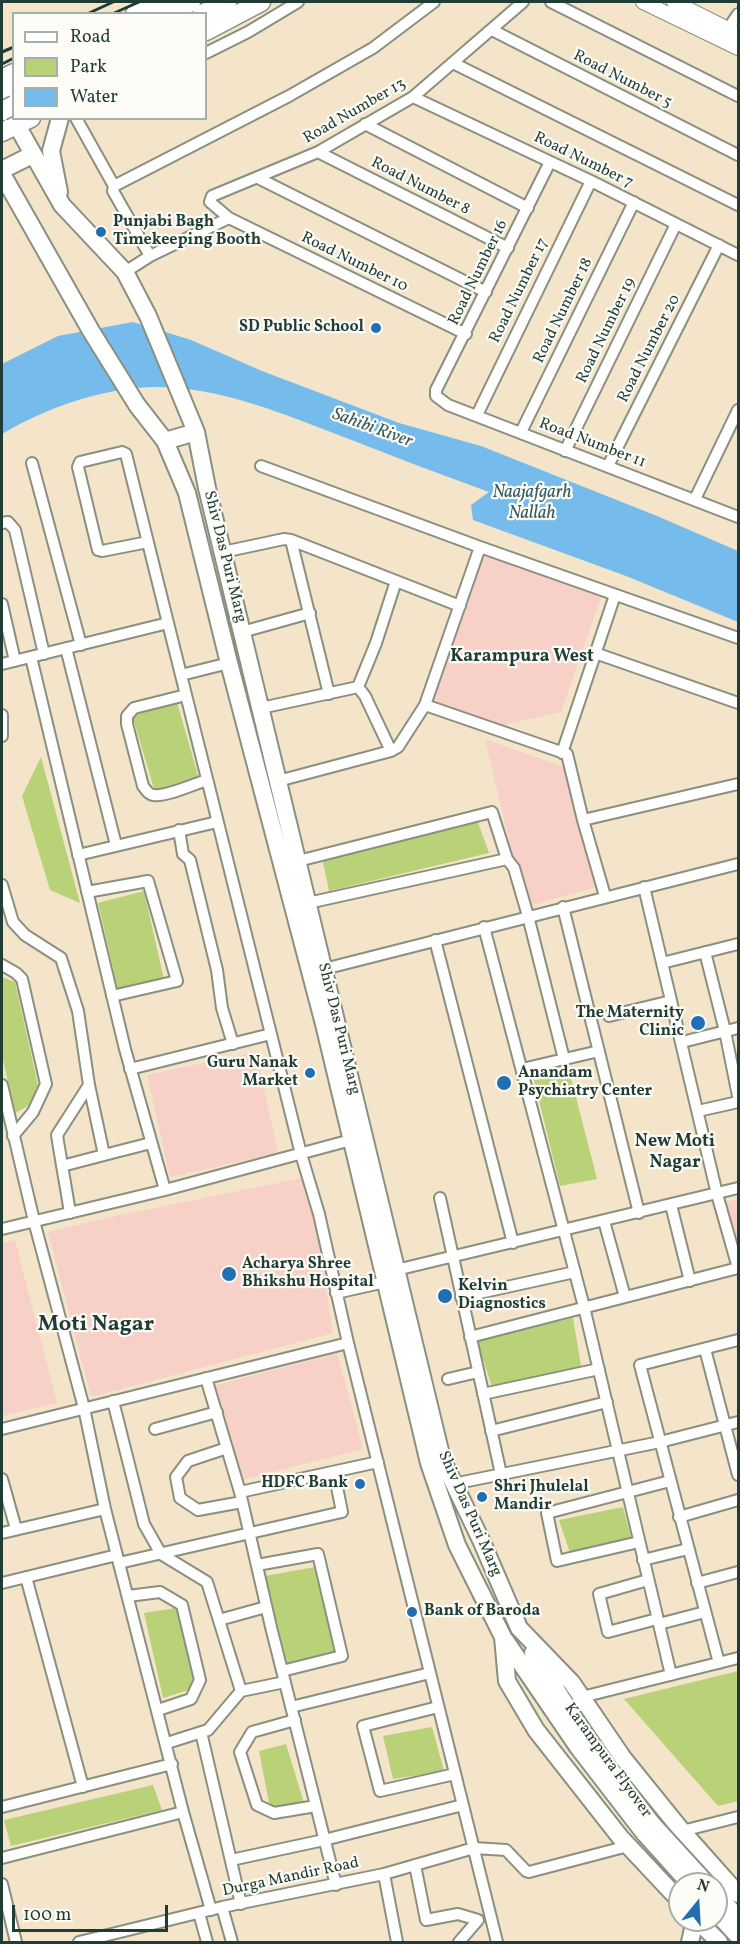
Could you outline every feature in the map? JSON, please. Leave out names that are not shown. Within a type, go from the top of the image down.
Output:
[{"type":"main road","points":[[139,12],[159,2]]},
{"type":"main road","points":[[171,12],[191,2]]},
{"type":"main road","points":[[206,12],[227,2]]},
{"type":"main road","points":[[207,30],[261,2]]},
{"type":"main road","name":"Shiv Das Puri Marg","points":[[2,99],[12,118]]},
{"type":"main road","points":[[59,120],[51,152],[62,205]]},
{"type":"main road","name":"Shiv Das Puri Marg","points":[[16,125],[62,205],[125,272],[148,316],[196,432],[324,969],[429,1462],[457,1545],[503,1637],[507,1681],[536,1730],[628,1846],[668,1889]]},
{"type":"main road","points":[[2,172],[32,155]]},
{"type":"main road","name":"Shiv Das Puri Marg","points":[[2,172],[91,331],[137,405],[165,441],[187,493],[229,663],[324,1024],[351,1140],[442,1459],[481,1540],[519,1628],[572,1683],[623,1758],[682,1831],[738,1894]]},
{"type":"main road","points":[[165,441],[196,432]]},
{"type":"main road","name":"Karampura Flyover","points":[[519,1628],[588,1740],[649,1830],[681,1872]]},
{"type":"main road","name":"Karampura Flyover","points":[[503,1637],[578,1747],[649,1830],[695,1872]]},
{"type":"main road","points":[[661,1881],[700,1852]]},
{"type":"street","points":[[207,52],[248,32],[298,2]]},
{"type":"street","points":[[114,186],[308,85],[373,48],[434,2]]},
{"type":"street","name":"Road Number 13","points":[[228,218],[210,202],[212,196],[318,152],[413,98],[523,2]]},
{"type":"street","points":[[551,2],[738,96]]},
{"type":"street","points":[[643,2],[738,48]]},
{"type":"street","points":[[675,2],[733,32],[738,14]]},
{"type":"street","name":"Road Number 5","points":[[492,30],[738,155]]},
{"type":"street","points":[[453,63],[738,204]]},
{"type":"street","name":"Road Number 7","points":[[413,98],[591,181],[738,255]]},
{"type":"street","points":[[77,120],[114,186],[113,191],[150,256]]},
{"type":"street","points":[[365,124],[528,208]]},
{"type":"street","name":"Road Number 8","points":[[318,152],[508,248]]},
{"type":"street","name":"Road Number 16","points":[[436,396],[436,390],[550,162]]},
{"type":"street","points":[[258,178],[486,292]]},
{"type":"street","name":"Road Number 17","points":[[477,415],[591,181]]},
{"type":"street","name":"Road Number 18","points":[[521,432],[634,202]]},
{"type":"street","points":[[125,272],[150,256],[228,218]]},
{"type":"street","name":"Road Number 10","points":[[228,218],[466,334]]},
{"type":"street","name":"Road Number 19","points":[[565,451],[676,224]]},
{"type":"street","name":"Road Number 20","points":[[608,466],[719,245]]},
{"type":"street","name":"Road Number 11","points":[[436,396],[448,405],[738,517]]},
{"type":"street","points":[[695,499],[738,410]]},
{"type":"street","points":[[148,542],[102,552],[98,550],[78,467],[80,462],[125,453],[148,542],[301,1154],[319,1214],[348,1343],[497,1942]]},
{"type":"street","points":[[32,464],[81,645]]},
{"type":"street","points":[[261,465],[615,596],[738,638]]},
{"type":"street","points":[[2,523],[8,522],[15,530],[44,654]]},
{"type":"street","points":[[223,552],[284,539],[291,540],[460,606]]},
{"type":"street","points":[[291,540],[329,694]]},
{"type":"street","points":[[278,781],[391,751],[403,741],[425,705],[480,547]]},
{"type":"street","points":[[358,687],[376,643],[396,581]]},
{"type":"street","points":[[562,753],[615,596]]},
{"type":"street","points":[[2,604],[15,661]]},
{"type":"street","points":[[242,632],[310,613]]},
{"type":"street","points":[[2,664],[168,623]]},
{"type":"street","points":[[66,648],[116,846]]},
{"type":"street","points":[[596,653],[738,703]]},
{"type":"street","points":[[31,657],[130,1069],[165,1190]]},
{"type":"street","points":[[181,675],[229,663]]},
{"type":"street","points":[[261,708],[358,687]]},
{"type":"street","points":[[358,687],[365,696],[391,751]]},
{"type":"street","points":[[186,695],[134,708],[128,716],[127,724],[143,786],[152,796],[207,780]]},
{"type":"street","points":[[425,705],[567,754],[605,896]]},
{"type":"street","points":[[2,715],[2,736]]},
{"type":"street","points":[[583,820],[738,784]]},
{"type":"street","points":[[298,861],[492,812],[507,859],[514,868],[528,916],[564,1059]]},
{"type":"street","points":[[78,855],[217,822]]},
{"type":"street","points":[[179,830],[183,854],[190,860],[217,970],[222,1008],[232,1044]]},
{"type":"street","points":[[308,903],[507,859]]},
{"type":"street","points":[[324,969],[738,864]]},
{"type":"street","points":[[87,892],[148,881],[177,981],[112,996]]},
{"type":"street","points":[[2,885],[13,922],[25,935],[61,958],[78,1011],[89,1085],[104,1155]]},
{"type":"street","points":[[470,1337],[738,1268],[717,1194],[644,887]]},
{"type":"street","points":[[563,907],[639,1213]]},
{"type":"street","points":[[484,927],[584,1307],[671,1675]]},
{"type":"street","points":[[435,940],[513,1242]]},
{"type":"street","points":[[662,963],[738,944]]},
{"type":"street","points":[[705,952],[725,1031],[738,1096]]},
{"type":"street","points":[[2,964],[22,979],[46,1084],[33,1112],[14,1136]]},
{"type":"street","points":[[609,1016],[671,1001]]},
{"type":"street","points":[[682,1042],[738,1028]]},
{"type":"street","points":[[130,1069],[271,1034]]},
{"type":"street","points":[[522,1069],[599,1051]]},
{"type":"street","points":[[2,1085],[6,1121],[14,1136],[34,1221],[84,1408],[105,1509],[183,1812],[217,1909],[232,1942]]},
{"type":"street","points":[[70,1212],[57,1135],[89,1085]]},
{"type":"street","points":[[698,1111],[738,1102]]},
{"type":"street","points":[[2,1229],[165,1190],[351,1140]]},
{"type":"street","points":[[62,1166],[151,1143]]},
{"type":"street","points":[[336,1293],[452,1257],[738,1188]]},
{"type":"street","points":[[440,1198],[501,1474]]},
{"type":"street","points":[[671,1205],[690,1281]]},
{"type":"street","points":[[604,1221],[625,1297]]},
{"type":"street","points":[[461,1297],[575,1272]]},
{"type":"street","points":[[718,1663],[640,1365],[738,1340]]},
{"type":"street","points":[[2,1430],[348,1343]]},
{"type":"street","points":[[705,1348],[738,1475]]},
{"type":"street","points":[[483,1394],[599,1369]]},
{"type":"street","points":[[448,1379],[478,1372]]},
{"type":"street","points":[[207,1378],[241,1497],[266,1607],[336,1885]]},
{"type":"street","points":[[113,1401],[144,1524],[162,1554],[207,1582],[241,1691]]},
{"type":"street","points":[[491,1431],[607,1402]]},
{"type":"street","points":[[155,1429],[216,1412]]},
{"type":"street","points":[[453,1484],[660,1442],[738,1422]]},
{"type":"street","points":[[227,1448],[188,1461],[176,1478],[180,1498],[198,1510],[378,1462]]},
{"type":"street","points":[[2,1583],[118,1559],[162,1554],[342,1512],[334,1472]]},
{"type":"street","points":[[2,1479],[16,1529]]},
{"type":"street","points":[[639,1542],[557,1561],[547,1513],[670,1481]]},
{"type":"street","points":[[680,1517],[738,1500]]},
{"type":"street","points":[[2,1533],[105,1509]]},
{"type":"street","points":[[643,1560],[688,1549]]},
{"type":"street","points":[[166,1743],[208,1730],[241,1691],[342,1656],[318,1554],[257,1565]]},
{"type":"street","points":[[697,1583],[738,1572]]},
{"type":"street","points":[[26,1577],[83,1787]]},
{"type":"street","points":[[648,1580],[599,1594],[608,1632],[705,1612]]},
{"type":"street","points":[[128,1596],[160,1592],[183,1605],[200,1680],[191,1699],[158,1710]]},
{"type":"street","points":[[219,1620],[266,1607]]},
{"type":"street","points":[[582,1697],[738,1658]]},
{"type":"street","points":[[291,1707],[430,1673]]},
{"type":"street","points":[[438,1707],[363,1726],[380,1791],[455,1774]]},
{"type":"street","points":[[295,1720],[252,1732],[240,1752],[257,1805],[274,1813],[316,1806]]},
{"type":"street","points":[[201,1732],[240,1904]]},
{"type":"street","points":[[2,1807],[172,1764]]},
{"type":"street","points":[[231,1860],[324,1840],[463,1804]]},
{"type":"street","points":[[2,1858],[183,1812]]},
{"type":"street","points":[[682,1831],[738,1817]]},
{"type":"street","name":"Durga Mandir Road","points":[[79,1942],[199,1913],[384,1874],[474,1848],[506,1850],[529,1872],[628,1846]]},
{"type":"street","points":[[415,1865],[426,1920],[458,1914],[478,1920],[459,1942]]},
{"type":"street","points":[[384,1874],[397,1942]]},
{"type":"street","points":[[2,1884],[16,1942]]},
{"type":"street","points":[[199,1913],[207,1942]]},
{"type":"shaded area","points":[[486,543],[605,586],[561,712],[503,725],[431,704]]},
{"type":"shaded area","points":[[485,739],[564,767],[597,887],[525,907]]},
{"type":"shaded area","points":[[256,1052],[278,1153],[170,1177],[147,1075]]},
{"type":"shaded area","name":"Acharya Shree Bhikshu Hospital","points":[[308,1177],[333,1333],[91,1397],[48,1232]]},
{"type":"shaded area","points":[[738,1199],[738,1259],[725,1202]]},
{"type":"shaded area","points":[[15,1240],[57,1403],[2,1416],[2,1243]]},
{"type":"shaded area","points":[[337,1353],[363,1449],[238,1481],[213,1386]]},
{"type":"green space","points":[[177,702],[199,779],[155,792],[132,715]]},
{"type":"green space","points":[[41,757],[80,903],[50,890],[22,796]]},
{"type":"green space","points":[[475,814],[489,853],[329,891],[321,853]]},
{"type":"green space","points":[[144,891],[165,984],[120,999],[98,903]]},
{"type":"green space","points":[[2,977],[15,982],[38,1085],[28,1106],[15,1113],[2,1055]]},
{"type":"green space","points":[[570,1074],[597,1179],[560,1186],[534,1080]]},
{"type":"green space","points":[[573,1318],[583,1378],[495,1396],[477,1341]]},
{"type":"green space","points":[[623,1507],[634,1548],[573,1562],[559,1520]]},
{"type":"green space","points":[[315,1567],[339,1653],[289,1669],[265,1576]]},
{"type":"green space","points":[[182,1607],[205,1685],[163,1698],[144,1613]]},
{"type":"green space","points":[[738,1671],[738,1801],[718,1806],[624,1699]]},
{"type":"green space","points":[[432,1727],[444,1771],[393,1779],[383,1736]]},
{"type":"green space","points":[[286,1744],[304,1803],[270,1808],[259,1751]]},
{"type":"green space","points":[[153,1785],[162,1810],[11,1846],[4,1820]]},
{"type":"water","name":"Naajafgarh Nallah","points":[[133,322],[191,340],[262,371],[399,423],[481,446],[738,551],[738,622],[626,576],[473,520],[471,505],[489,492],[277,412],[228,397],[177,388],[152,387],[112,392],[55,408],[2,434],[2,364],[58,336]]},
{"type":"railway","points":[[91,12],[113,2]]},
{"type":"railway","points":[[116,12],[139,2]]},
{"type":"railway","points":[[2,52],[12,48]]},
{"type":"railway","points":[[2,64],[12,59]]},
{"type":"place","name":"Punjabi Bagh Timekeeping Booth","points":[[101,232]]},
{"type":"place","name":"SD Public School","points":[[376,328]]},
{"type":"place","name":"The Maternity Clinic","points":[[698,1023]]},
{"type":"place","name":"Guru Nanak Market","points":[[310,1073]]},
{"type":"place","name":"Anandam Psychiatry Center","points":[[504,1083]]},
{"type":"place","name":"Acharya Shree Bhikshu Hospital","points":[[229,1274]]},
{"type":"place","name":"Kelvin Diagnostics","points":[[445,1296]]},
{"type":"place","name":"HDFC Bank","points":[[360,1484]]},
{"type":"place","name":"Shri Jhulelal Mandir","points":[[482,1497]]},
{"type":"place","name":"Bank of Baroda","points":[[412,1612]]},
{"type":"district","name":"Karampura West","points":[[522,658]]},
{"type":"district","name":"New Moti Nagar","points":[[675,1153]]},
{"type":"district","name":"Moti Nagar","points":[[96,1326]]},
{"type":"water label","name":"Sahibi River","points":[[372,429]]}]
